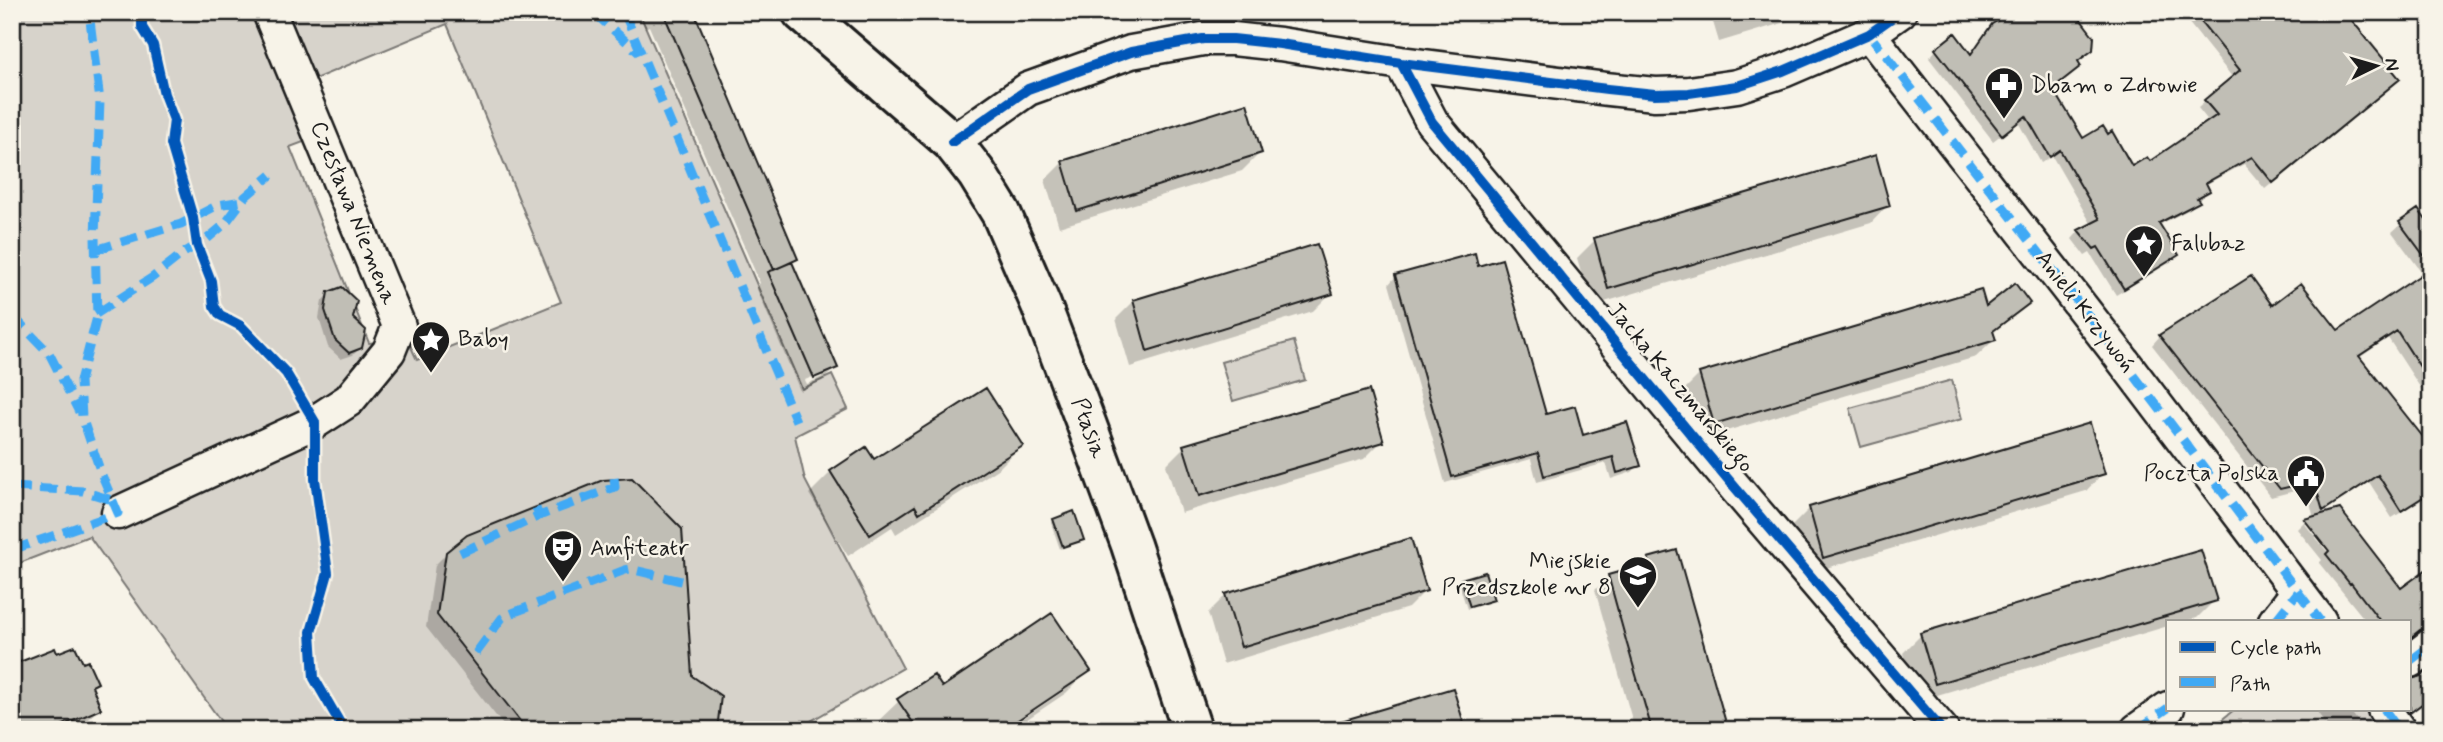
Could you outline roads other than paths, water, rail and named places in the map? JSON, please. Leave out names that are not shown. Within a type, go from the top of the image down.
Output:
[{"type":"street","name":"Czesława Niemena","points":[[118,513],[315,422],[349,400],[388,351],[399,326],[269,12]]},
{"type":"street","name":"Ptasia","points":[[802,12],[952,142],[977,174],[1000,213],[1041,305],[1131,545],[1192,730]]},
{"type":"street","points":[[952,142],[1028,89],[1131,52],[1203,39],[1233,39],[1631,92],[1689,93],[1737,86],[1783,71],[1869,34],[1900,12]]},
{"type":"street","name":"Anieli Krzywoń","points":[[1869,34],[2112,346],[2319,620]]},
{"type":"street","name":"Jacka Kaczmarskiego","points":[[1401,63],[1432,122],[1727,478],[1942,730]]},
{"type":"street","points":[[2276,620],[2298,592]]},
{"type":"street","points":[[2412,659],[2431,645]]},
{"type":"street","points":[[2137,730],[2166,709]]},
{"type":"street","points":[[2385,710],[2399,730]]},
{"type":"place","name":"Dbam o Zdrowie","points":[[2004,120]]},
{"type":"place","name":"Falubaz","points":[[2144,278]]},
{"type":"place","name":"Baby","points":[[431,374]]},
{"type":"place","name":"Poczta Polska","points":[[2306,508]]},
{"type":"place","name":"Amfiteatr","points":[[563,583]]},
{"type":"place","name":"Miejskie Przedszkole nr 8","points":[[1638,609]]}]
